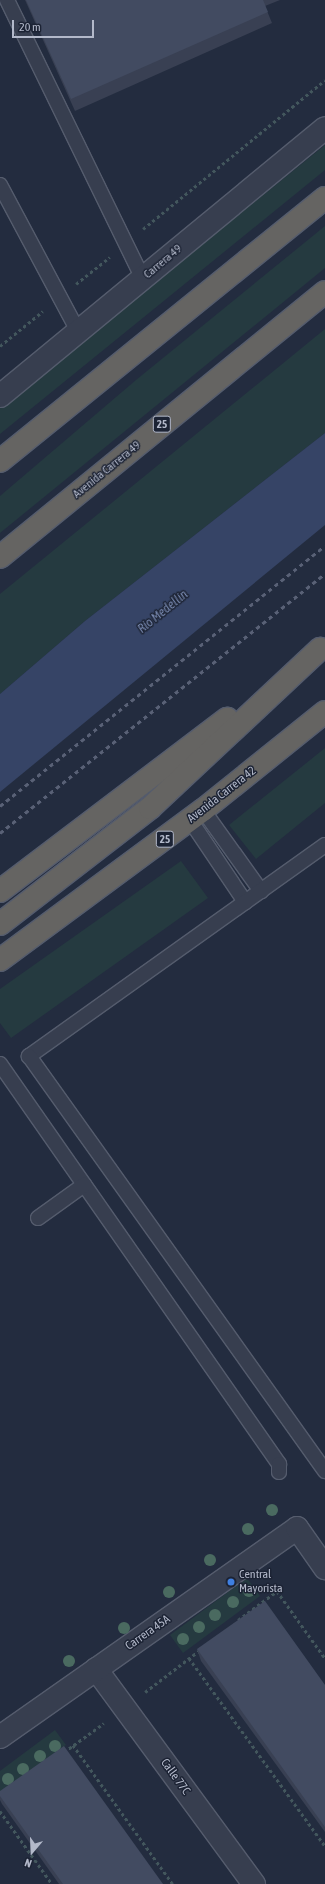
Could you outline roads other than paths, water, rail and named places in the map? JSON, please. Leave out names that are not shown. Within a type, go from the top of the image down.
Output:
[{"type":"highway","points":[[0,461],[325,198]]},
{"type":"highway","name":"Avenida Carrera 49","points":[[0,557],[325,292]]},
{"type":"highway","points":[[0,890],[322,647]]},
{"type":"highway","points":[[0,924],[150,808],[322,647]]},
{"type":"highway","name":"Avenida Carrera 42","points":[[0,960],[196,815],[325,712]]},
{"type":"street","name":"Carrera 49","points":[[0,396],[325,128]]},
{"type":"street","name":"Carrera 45A","points":[[0,1737],[297,1528],[325,1568]]},
{"type":"street","name":"Calle 77C","points":[[96,1669],[254,1884]]},
{"type":"lane","points":[[7,0],[142,279]]},
{"type":"lane","points":[[0,185],[78,331]]},
{"type":"lane","points":[[196,815],[261,891]]},
{"type":"lane","points":[[196,815],[245,902]]},
{"type":"lane","points":[[325,845],[29,1056],[325,1471]]},
{"type":"lane","points":[[0,1065],[279,1464],[279,1472]]},
{"type":"lane","points":[[38,1218],[84,1185]]},
{"type":"water","name":"Río Medellín","points":[[325,433],[325,525],[0,792],[0,694],[85,621]]},
{"type":"railway","points":[[0,806],[325,546]]},
{"type":"railway","points":[[0,833],[325,574]]},
{"type":"place","name":"Central Mayorista","points":[[231,1582]]}]
